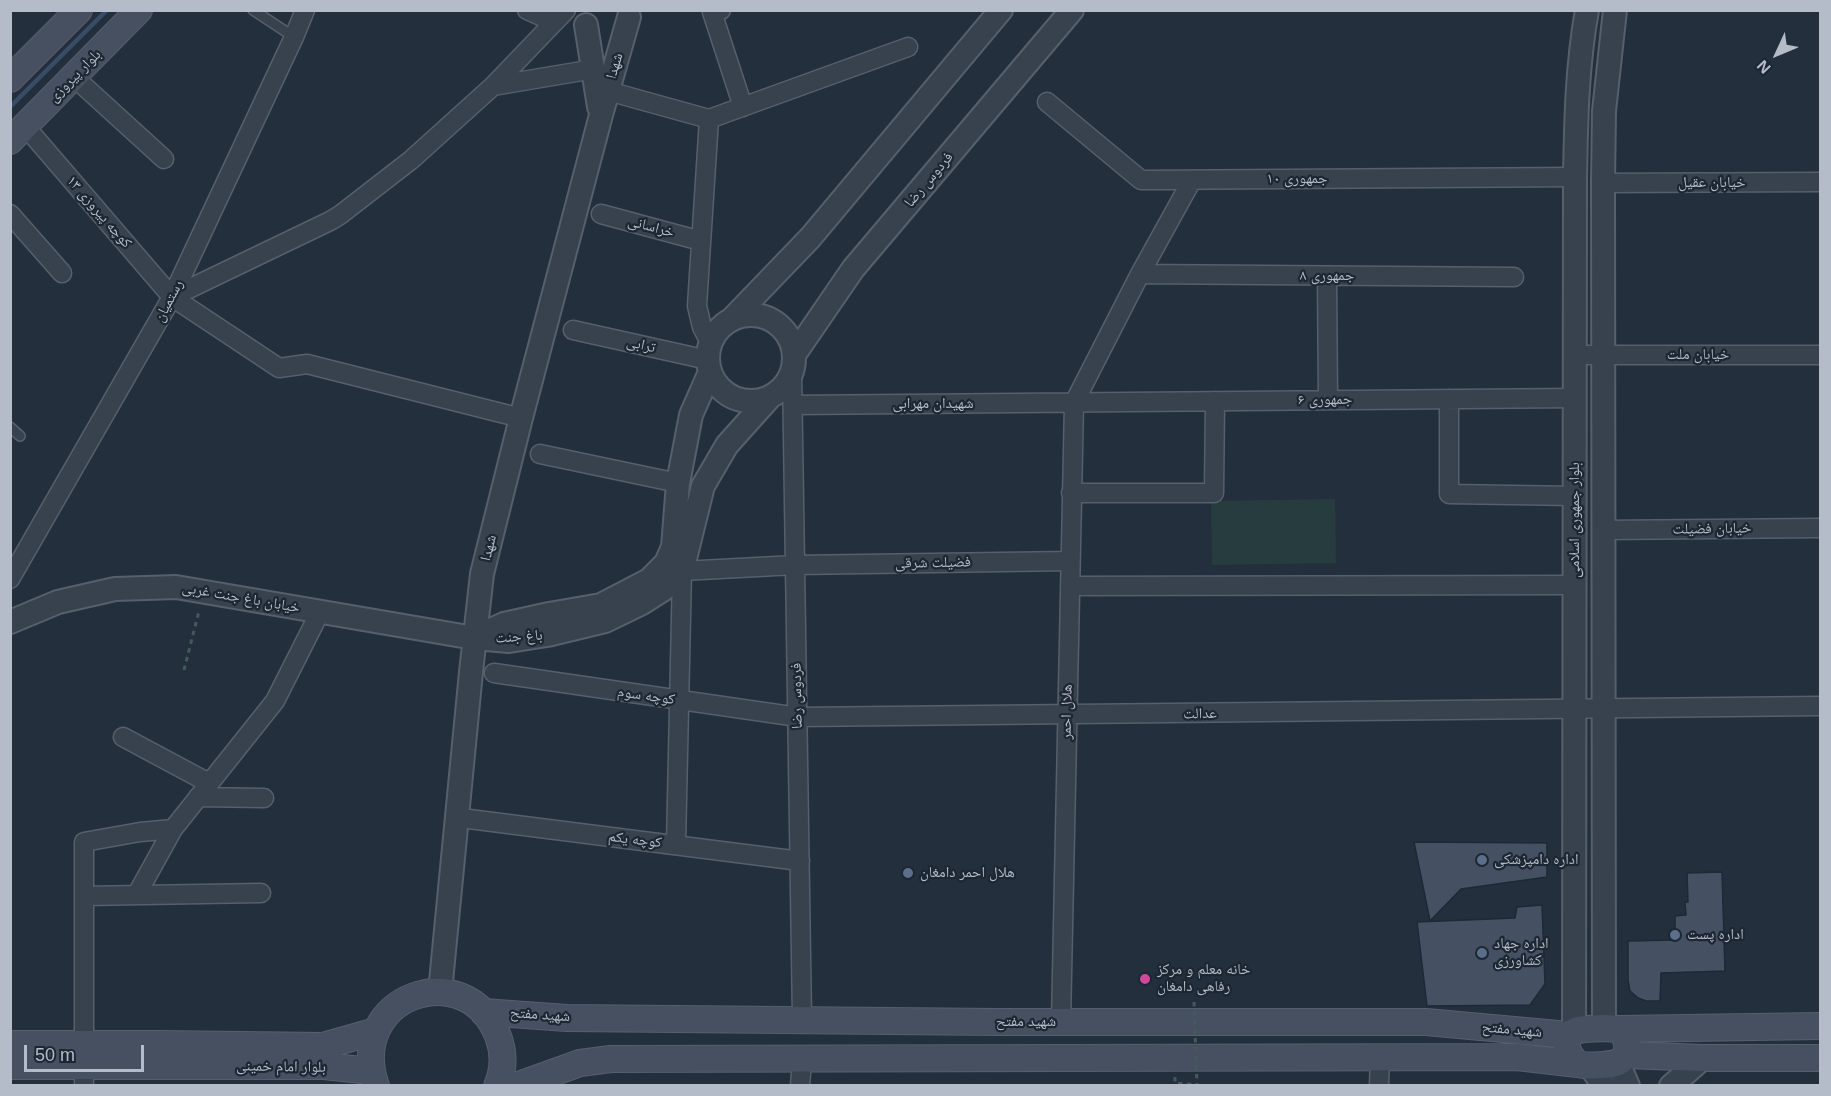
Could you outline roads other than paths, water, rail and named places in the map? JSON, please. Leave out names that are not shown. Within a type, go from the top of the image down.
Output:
[{"type":"main road","points":[[10,79],[79,10]]},
{"type":"main road","name":"بلوار پیروزی","points":[[18,134],[139,10]]},
{"type":"main road","points":[[374,1078],[370,1051],[376,1031],[384,1017],[395,1006],[409,998],[424,993],[440,992],[464,998],[483,1012],[494,1026],[501,1043],[503,1061],[497,1086]]},
{"type":"main road","name":"شهید مفتح","points":[[483,1012],[567,1018],[1426,1022],[1571,1033]]},
{"type":"main road","points":[[1821,1026],[1612,1029],[1571,1033],[1567,1050],[1569,1055],[1590,1072],[1703,1058],[1821,1058]]},
{"type":"main road","points":[[1612,1029],[1625,1036],[1628,1046],[1624,1068]]},
{"type":"main road","name":"بلوار امام خمینی","points":[[10,1066],[304,1056],[323,1046],[376,1031]]},
{"type":"main road","name":"بلوار امام خمینی","points":[[10,1044],[84,1065]]},
{"type":"main road","name":"بلوار امام خمینی","points":[[304,1056],[324,1066],[374,1078]]},
{"type":"main road","name":"شهید مفتح","points":[[516,1086],[563,1068],[594,1060],[1517,1058],[1590,1072]]},
{"type":"street","name":"رستمیان","points":[[10,579],[172,297],[305,10]]},
{"type":"street","points":[[527,10],[560,16]]},
{"type":"street","points":[[721,10],[712,12],[743,106]]},
{"type":"street","points":[[710,358],[719,329],[732,319],[810,238],[1001,10]]},
{"type":"street","name":"فردوس رضا","points":[[802,1020],[793,364],[854,269],[1072,10]]},
{"type":"street","name":"بلوار جمهوری اسلامی","points":[[1571,1033],[1575,710],[1576,109],[1582,38],[1587,10]]},
{"type":"street","name":"بلوار جمهوری اسلامی","points":[[1612,1029],[1603,709],[1603,183],[1604,111],[1615,10]]},
{"type":"street","points":[[585,18],[595,31],[607,33],[619,27],[630,14]]},
{"type":"street","name":"شهدا","points":[[440,992],[482,574],[601,115],[630,14]]},
{"type":"street","points":[[172,297],[340,215],[411,160],[493,86],[560,16]]},
{"type":"street","name":"شهدا","points":[[585,18],[601,115]]},
{"type":"street","points":[[608,91],[709,119],[908,47]]},
{"type":"street","points":[[493,86],[594,69]]},
{"type":"street","points":[[74,77],[164,159]]},
{"type":"street","name":"جمهوری ۱۰","points":[[1047,102],[1142,180],[1575,177]]},
{"type":"street","points":[[709,119],[697,306],[717,384],[728,394],[742,400],[756,401],[770,397]]},
{"type":"street","name":"کوچه پیروزی ۱۳","points":[[18,134],[172,297],[279,368],[307,364],[521,418]]},
{"type":"street","points":[[1074,402],[1192,180]]},
{"type":"street","name":"خیابان عقیل","points":[[1603,183],[1821,182]]},
{"type":"street","points":[[10,214],[62,273]]},
{"type":"street","name":"خراسانی","points":[[601,214],[701,241]]},
{"type":"street","name":"جمهوری ۸","points":[[1140,274],[1514,277]]},
{"type":"street","points":[[1327,276],[1328,400]]},
{"type":"street","points":[[676,845],[682,571],[703,486],[727,446],[770,397],[784,387],[793,364],[790,339],[780,326],[765,317],[748,315],[732,319]]},
{"type":"street","name":"ترابی","points":[[573,330],[710,358]]},
{"type":"street","name":"خیابان ملت","points":[[1575,355],[1821,355]]},
{"type":"street","name":"باغ جنت","points":[[474,638],[504,624],[602,605],[649,580],[666,563],[673,547],[678,483],[691,415],[710,358]]},
{"type":"street","name":"جمهوری ۶","points":[[1074,402],[1575,398]]},
{"type":"street","points":[[1449,399],[1449,494],[1575,496]]},
{"type":"street","points":[[1071,493],[1214,493],[1215,401]]},
{"type":"street","name":"شهیدان مهرابی","points":[[793,405],[1074,402]]},
{"type":"street","name":"هلال احمر","points":[[1061,1022],[1074,402]]},
{"type":"street","points":[[540,454],[678,483]]},
{"type":"street","name":"خیابان فضیلت","points":[[1603,530],[1821,528]]},
{"type":"street","name":"فضیلت شرقی","points":[[682,571],[795,565],[1070,561]]},
{"type":"street","name":"باغ جنت","points":[[474,638],[509,641],[547,635],[605,621],[642,603],[664,589],[682,571]]},
{"type":"street","points":[[1070,586],[1575,585]]},
{"type":"street","name":"خیابان باغ جنت غربی","points":[[10,622],[57,602],[116,589],[176,587],[474,638]]},
{"type":"street","points":[[136,894],[172,829],[275,701],[320,612]]},
{"type":"street","name":"کوچه سوم","points":[[494,673],[798,717]]},
{"type":"street","name":"عدالت","points":[[798,717],[1821,706]]},
{"type":"street","points":[[123,737],[204,790],[264,798]]},
{"type":"street","name":"کوچه یکم","points":[[469,819],[800,861]]},
{"type":"street","points":[[84,1065],[84,842],[140,831],[172,829]]},
{"type":"street","points":[[84,896],[261,893]]},
{"type":"street","points":[[1379,1086],[1380,1057]]},
{"type":"street","points":[[1671,1086],[1703,1058]]},
{"type":"street","points":[[800,1086],[802,1059]]},
{"type":"lane","points":[[253,10],[294,37]]},
{"type":"lane","points":[[10,427],[20,435]]},
{"type":"waterway","points":[[10,107],[107,10]]},
{"type":"place","name":"اداره دامپزشکی","points":[[1482,860]]},
{"type":"place","name":"هلال احمر دامغان","points":[[908,873]]},
{"type":"place","name":"اداره پست","points":[[1675,935]]},
{"type":"place","name":"اداره جهاد کشاورزی","points":[[1482,953]]},
{"type":"place","name":"خانه معلم و مرکز رفاهی دامغان","points":[[1145,979]]}]
